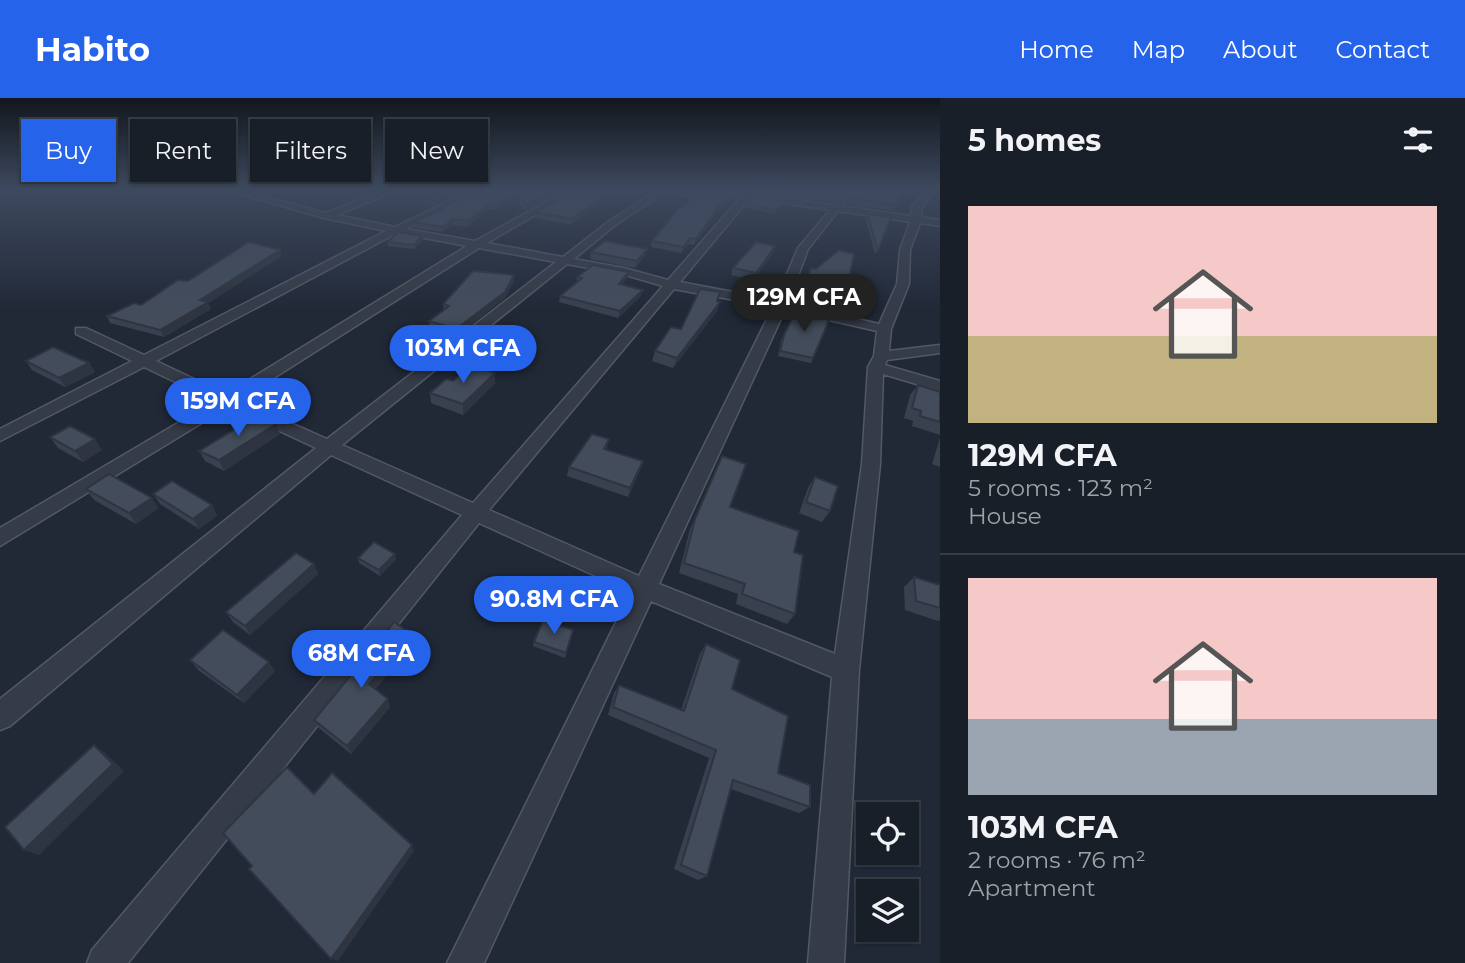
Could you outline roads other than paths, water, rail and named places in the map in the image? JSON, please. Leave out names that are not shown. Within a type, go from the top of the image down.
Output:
[{"type":"street","points":[[393,229],[624,271],[669,284],[781,304],[884,329]]},
{"type":"street","points":[[0,538],[504,229]]},
{"type":"street","points":[[0,716],[330,446],[604,229]]},
{"type":"street","points":[[105,963],[477,511],[717,229]]},
{"type":"street","points":[[465,963],[781,304],[803,248],[817,229]]},
{"type":"street","points":[[826,963],[846,670],[871,464],[879,361],[884,329],[903,284],[905,250],[912,229]]},
{"type":"street","points":[[0,436],[396,230]]},
{"type":"street","points":[[81,331],[227,401],[644,588],[846,670]]},
{"type":"street","points":[[879,361],[940,349]]},
{"type":"street","points":[[879,361],[940,386]]}]
